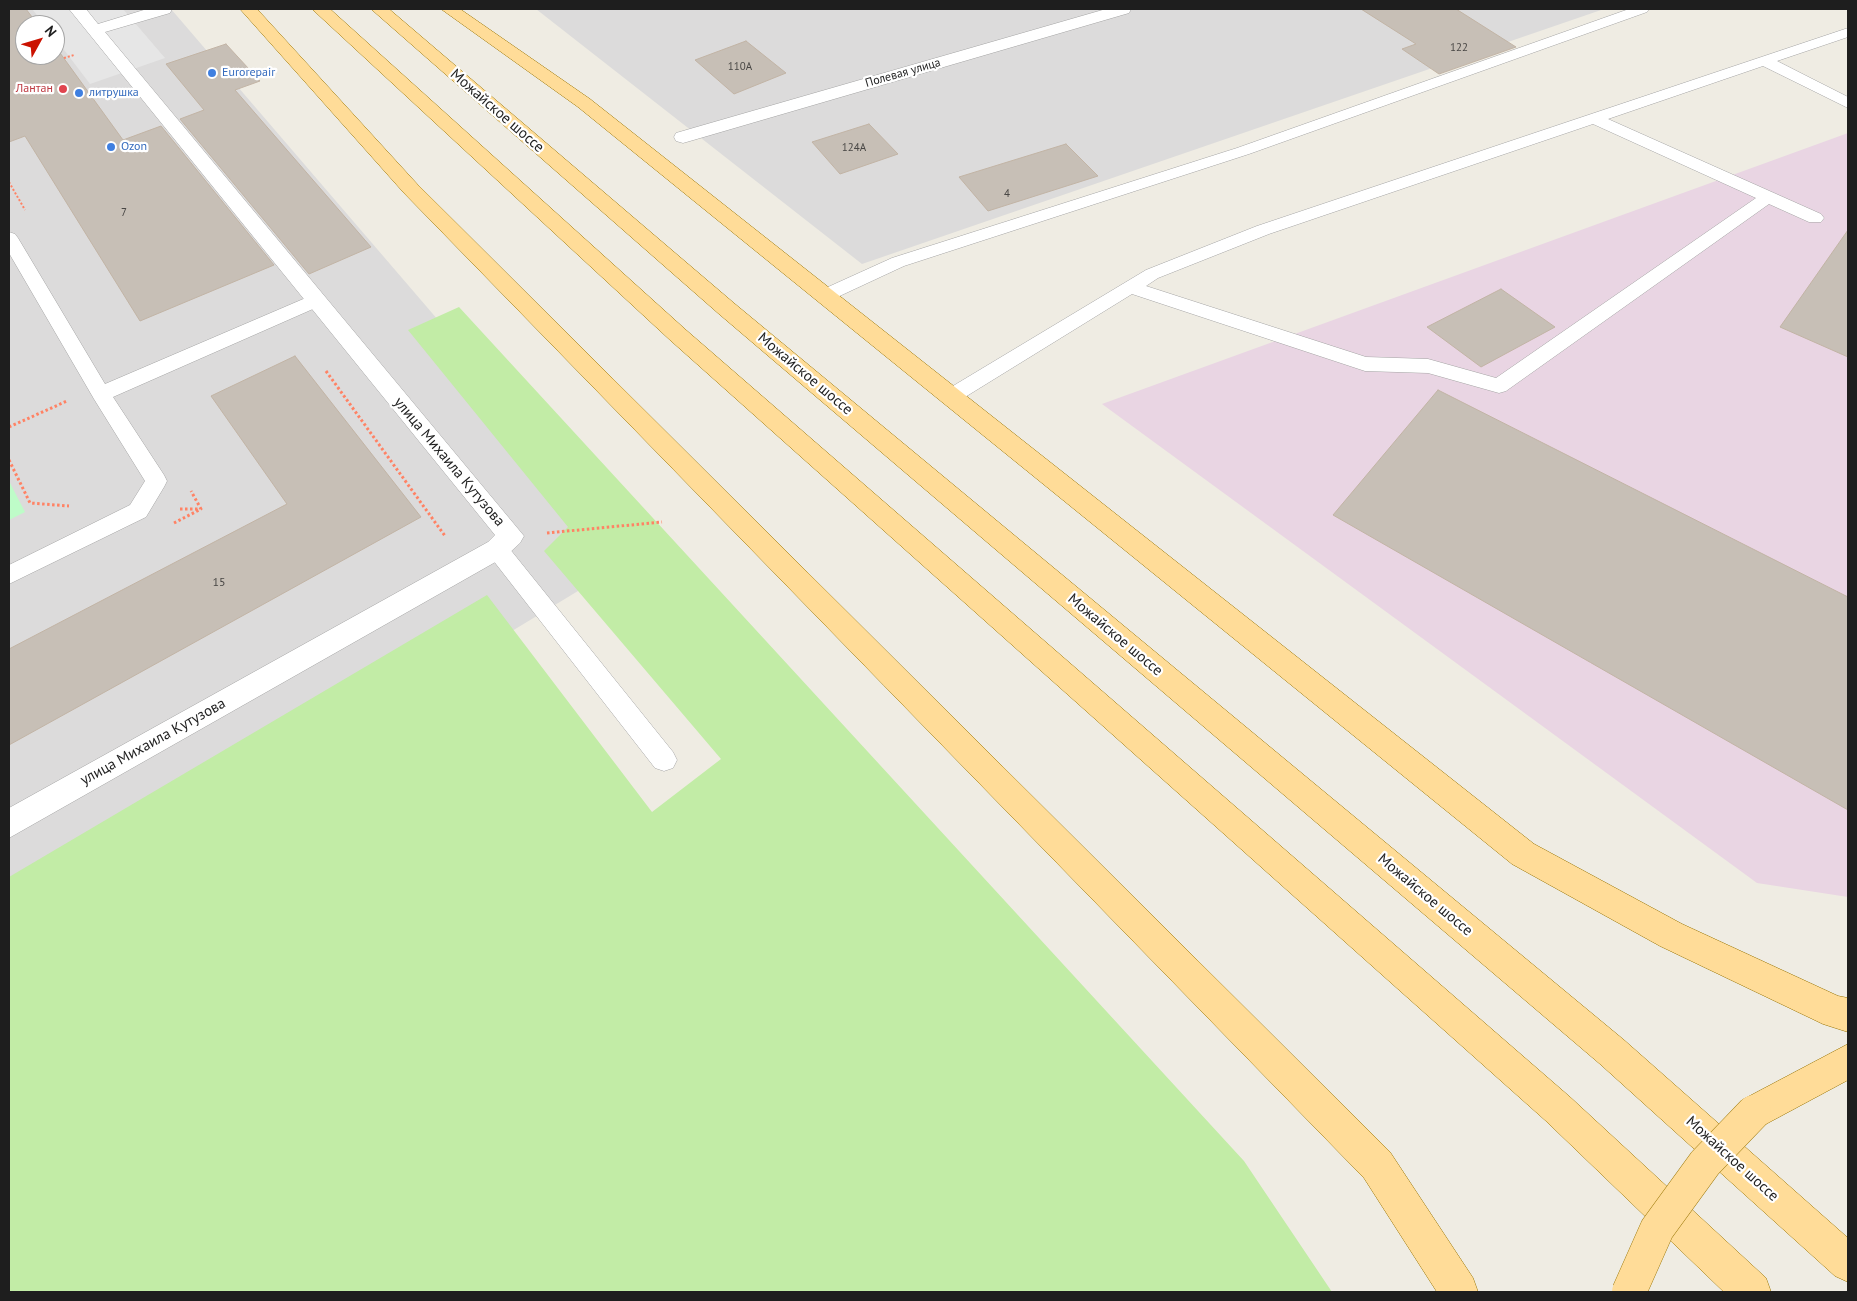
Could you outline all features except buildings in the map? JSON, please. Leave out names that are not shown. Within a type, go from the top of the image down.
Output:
[{"type":"main road","points":[[248,9],[411,189],[1377,1165],[1459,1292]]},
{"type":"main road","points":[[320,9],[678,335],[1551,1102],[1752,1292]]},
{"type":"main road","name":"Можайское шоссе","points":[[379,9],[726,309],[1612,1052],[1848,1264]]},
{"type":"main road","points":[[449,9],[584,103],[1523,854],[1671,935],[1834,1012],[1848,1016]]},
{"type":"main road","points":[[1629,1292],[1657,1229],[1705,1163],[1754,1112],[1848,1062]]},
{"type":"street","name":"улица Михаила Кутузова","points":[[9,824],[504,542],[170,118],[77,9]]},
{"type":"street","points":[[95,30],[164,9]]},
{"type":"street","name":"Полевая улица","points":[[683,137],[1123,9]]},
{"type":"lane","points":[[824,296],[898,262],[1243,151],[1642,9]]},
{"type":"lane","points":[[950,397],[1152,274],[1263,230],[1848,32]]},
{"type":"lane","points":[[1764,60],[1848,103]]},
{"type":"lane","points":[[1593,118],[1815,218]]},
{"type":"lane","points":[[1130,287],[1365,364],[1428,366],[1499,386],[1768,197]]},
{"type":"lane","points":[[9,238],[99,391],[156,481],[138,511],[9,575]]},
{"type":"lane","points":[[99,391],[315,301]]},
{"type":"lane","points":[[504,542],[664,760]]},
{"type":"path","points":[[325,369],[450,541]]},
{"type":"path","points":[[9,427],[99,391]]},
{"type":"path","points":[[504,542],[662,522]]},
{"type":"shaded area","points":[[9,9],[171,9],[639,554],[9,936]]},
{"type":"shaded area","points":[[32,9],[123,9],[165,58],[90,84],[65,51],[65,15],[37,15]]},
{"type":"shaded area","points":[[536,9],[1604,9],[862,264]]},
{"type":"shaded area","points":[[1848,133],[1848,897],[1757,883],[1102,404]]},
{"type":"green space","points":[[459,307],[1244,1161],[1332,1292],[9,1292],[9,877],[487,595],[652,812],[721,759],[544,551],[568,527],[408,330]]},
{"type":"green space","points":[[9,481],[25,512],[9,520]]},
{"type":"place","name":"Eurorepair","points":[[212,73]]},
{"type":"place","name":"Лантан","points":[[63,89]]},
{"type":"place","name":"литрушка","points":[[79,93]]},
{"type":"place","name":"Ozon","points":[[111,147]]}]
